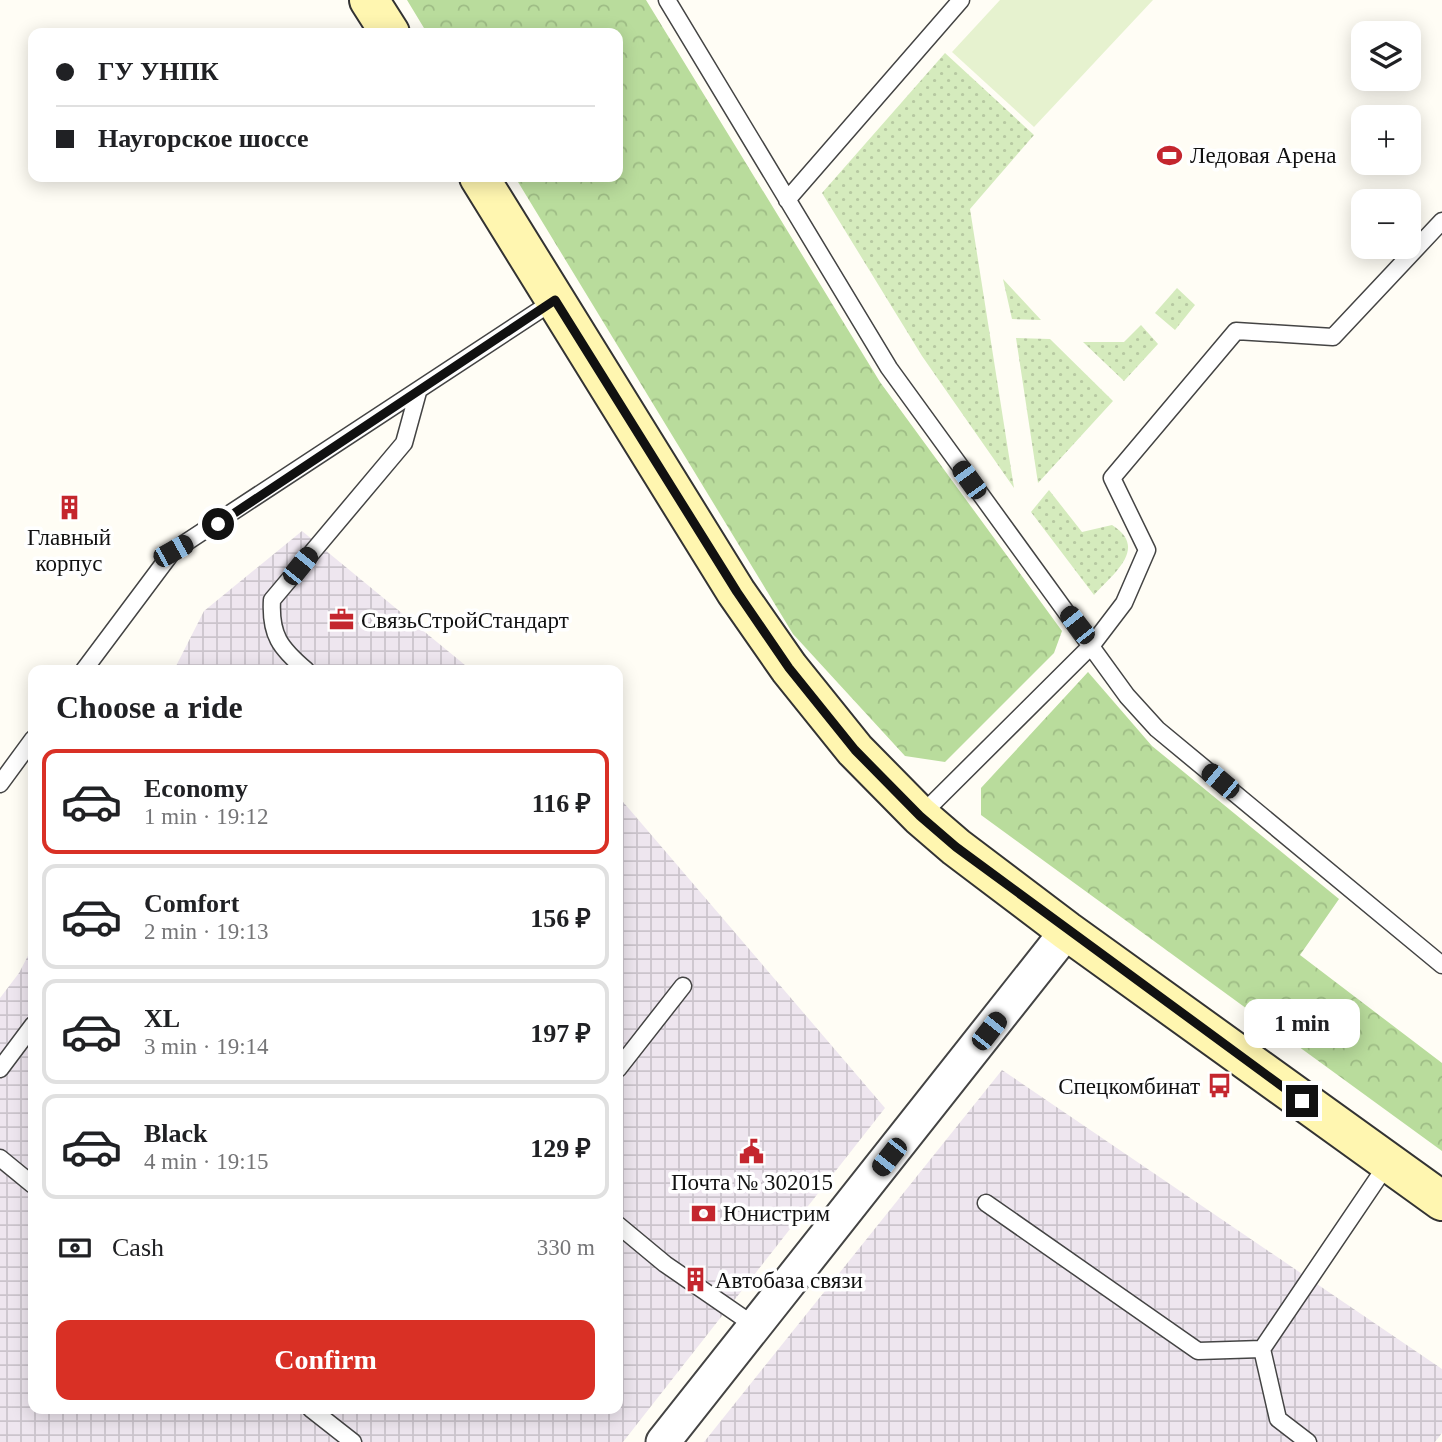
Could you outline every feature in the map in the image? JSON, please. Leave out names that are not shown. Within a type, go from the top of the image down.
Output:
[{"type":"main road","points":[[369,0],[387,28]]},
{"type":"main road","points":[[482,182],[737,592],[789,668],[855,750],[920,816],[1067,931],[1442,1201]]},
{"type":"street","points":[[663,1442],[1067,931]]},
{"type":"lane","points":[[667,0],[889,368],[1016,547],[1092,645],[1127,696],[1157,729],[1442,965]]},
{"type":"lane","points":[[787,200],[961,0]]},
{"type":"lane","points":[[920,816],[1092,645],[1124,603],[1147,550],[1112,478],[1236,331],[1333,337],[1442,221]]},
{"type":"lane","points":[[88,665],[173,551],[555,300]]},
{"type":"lane","points":[[300,665],[283,650],[271,622],[272,600],[404,443],[418,391]]},
{"type":"lane","points":[[0,784],[28,746]]},
{"type":"lane","points":[[623,1063],[683,986]]},
{"type":"lane","points":[[0,1069],[28,1031]]},
{"type":"lane","points":[[0,1158],[28,1181]]},
{"type":"lane","points":[[1308,1442],[1278,1419],[1262,1349],[1388,1163]]},
{"type":"lane","points":[[986,1203],[1198,1351],[1262,1349]]},
{"type":"lane","points":[[623,1229],[665,1264],[755,1326]]},
{"type":"lane","points":[[318,1414],[353,1442]]},
{"type":"shaded area","points":[[302,531],[465,665],[177,665],[204,611]]},
{"type":"shaded area","points":[[623,802],[885,1108],[623,1442],[0,1442],[0,998],[28,956],[28,1414],[623,1414]]},
{"type":"shaded area","points":[[1002,1070],[1442,1369],[1442,1433],[1435,1442],[704,1442]]},
{"type":"green space","points":[[407,0],[646,0],[880,382],[1062,631],[1054,653],[945,762],[905,756],[793,634],[518,182],[623,182],[623,28],[424,28]]},
{"type":"green space","points":[[1000,0],[1153,0],[1034,127],[952,52]]},
{"type":"green space","points":[[945,53],[1034,135],[970,209],[1014,488],[922,356],[822,193]]},
{"type":"green space","points":[[1003,279],[1041,320],[1012,319]]},
{"type":"green space","points":[[1177,288],[1195,305],[1175,330],[1155,313]]},
{"type":"green space","points":[[1141,325],[1158,344],[1124,381],[1083,342],[1124,342]]},
{"type":"green space","points":[[1016,338],[1050,339],[1113,401],[1038,483]]},
{"type":"green space","points":[[1049,490],[1082,532],[1112,525],[1123,534],[1127,543],[1128,552],[1124,561],[1094,595],[1031,512]]},
{"type":"green space","points":[[1088,672],[1152,746],[1339,899],[1300,955],[1442,1063],[1442,1151],[981,815],[981,788]]},
{"type":"place","name":"Ледовая Арена","points":[[1170,155]]},
{"type":"place","name":"Главный корпус","points":[[69,507]]},
{"type":"place","name":"СвязьСтройСтандарт","points":[[341,620]]},
{"type":"place","name":"Спецкомбинат","points":[[1220,1086]]},
{"type":"place","name":"Почта № 302015","points":[[752,1152]]},
{"type":"place","name":"Юнистрим","points":[[703,1213]]},
{"type":"place","name":"Автобаза связи","points":[[695,1280]]},
{"type":"route","points":[[218,524],[485,344],[555,300],[737,592],[789,668],[855,750],[920,816],[956,847],[1302,1101]]}]
